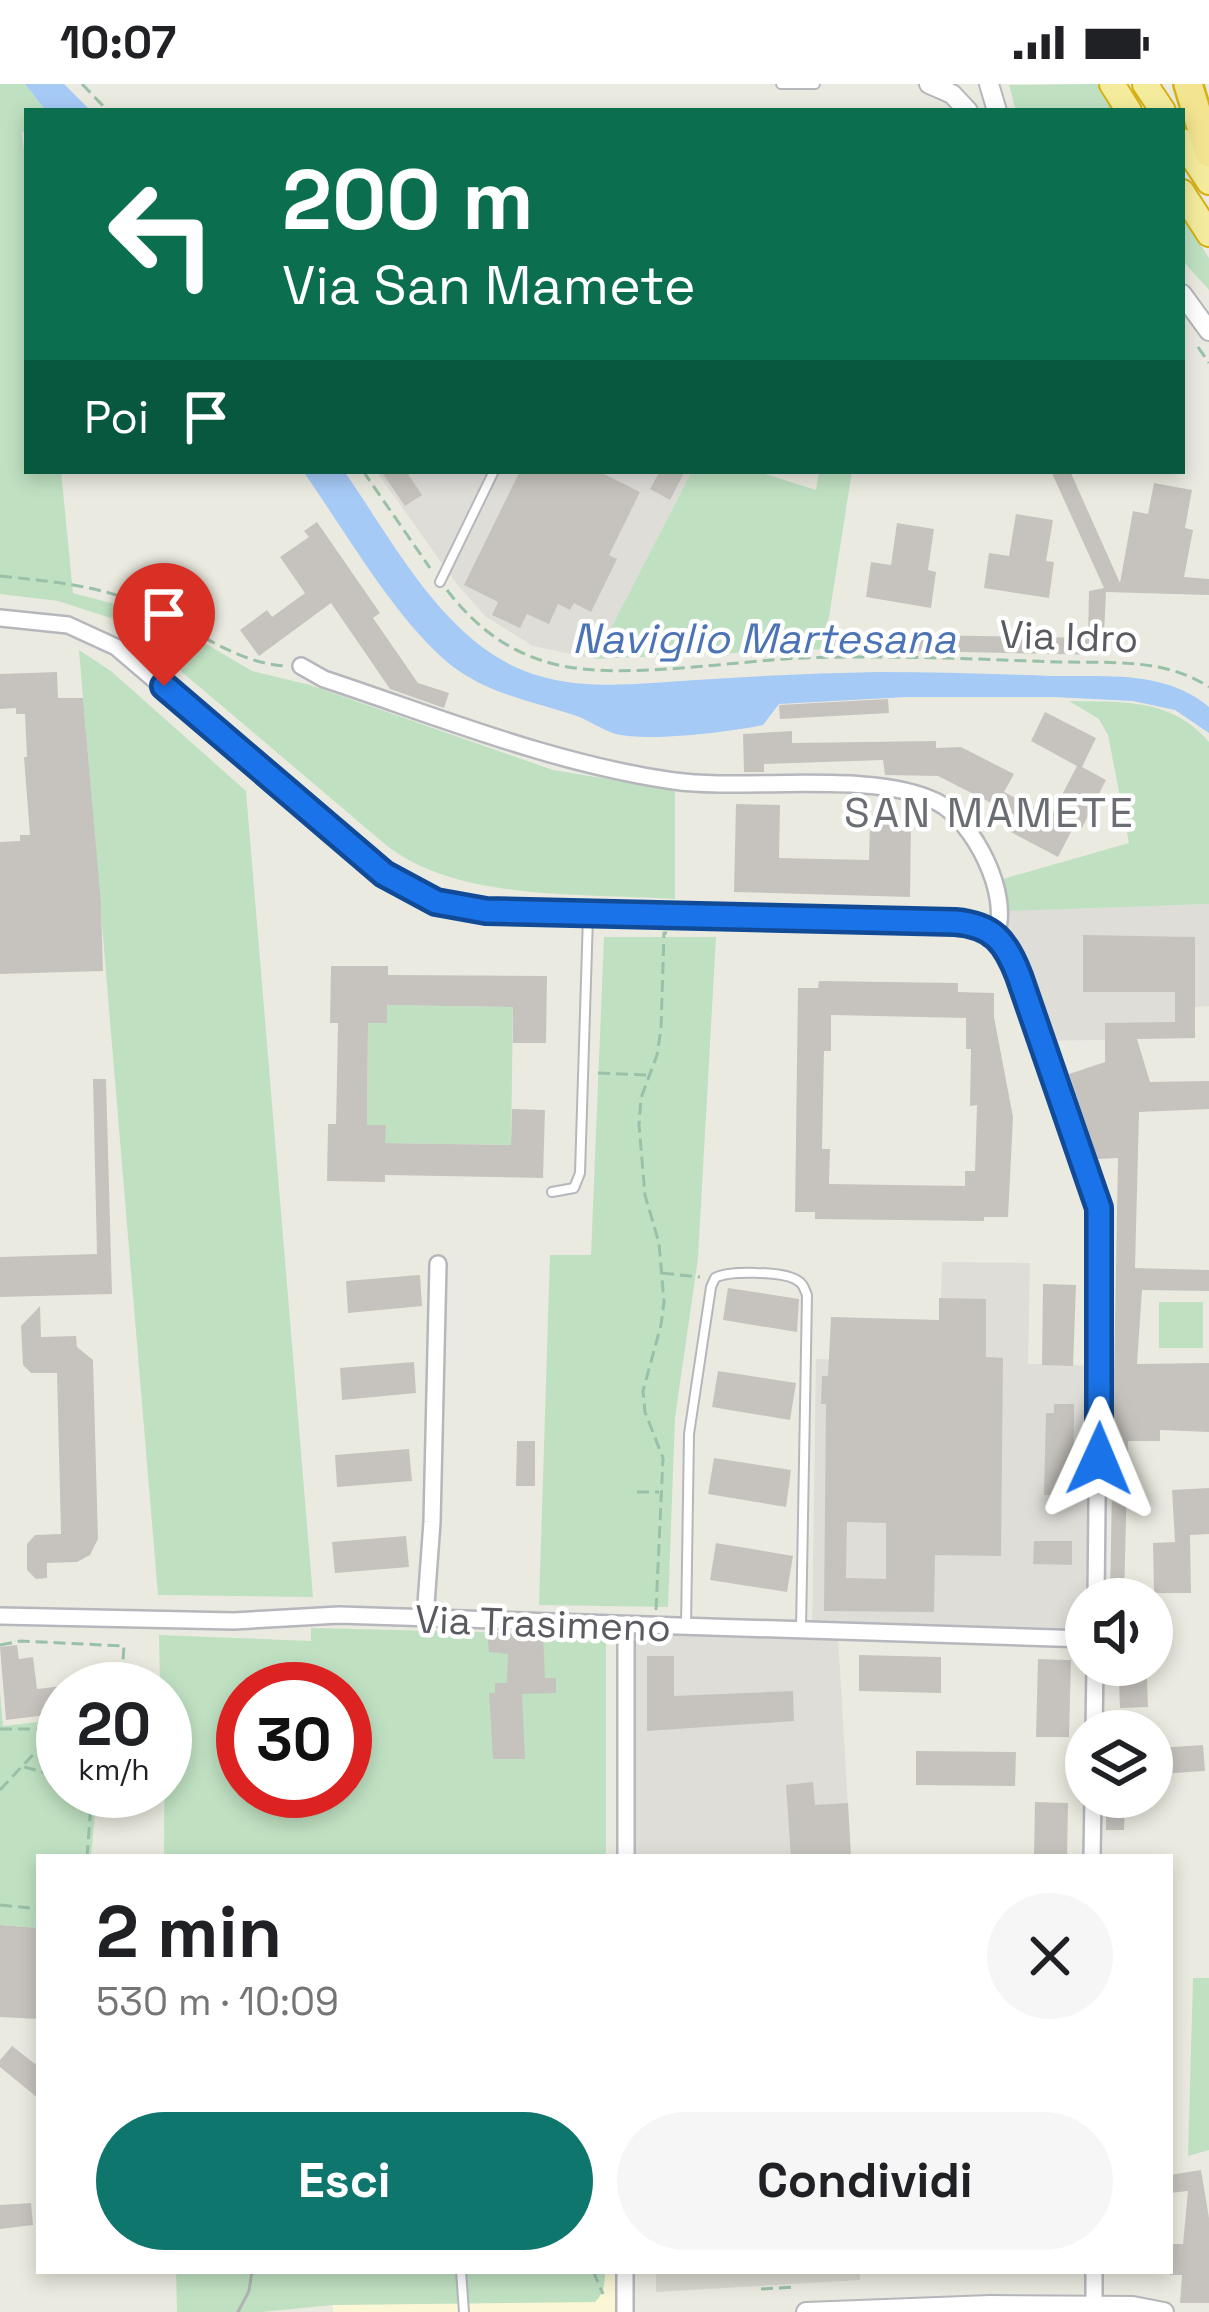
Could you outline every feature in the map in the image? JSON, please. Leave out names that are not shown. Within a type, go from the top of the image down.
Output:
[{"type":"highway","points":[[1188,84],[1209,153]]},
{"type":"highway","points":[[1185,146],[1209,182]]},
{"type":"highway","points":[[1185,197],[1209,234]]},
{"type":"street","points":[[932,84],[964,108]]},
{"type":"street","points":[[1185,298],[1209,331]]},
{"type":"street","points":[[0,618],[51,620],[116,646],[367,861],[411,891],[471,910],[955,922],[976,924],[996,934],[1019,976],[1100,1216],[1096,1578]]},
{"type":"street","points":[[301,666],[312,674],[552,754],[669,780],[846,786],[925,796],[956,814],[978,840],[1000,911],[996,934]]},
{"type":"street","points":[[425,1618],[438,1264]]},
{"type":"street","name":"Via Trasimeno","points":[[0,1616],[233,1621],[318,1615],[1065,1638]]},
{"type":"street","points":[[626,1627],[626,1854]]},
{"type":"street","points":[[1092,1854],[1093,1818]]},
{"type":"street","points":[[625,2274],[625,2312]]},
{"type":"street","points":[[1094,2274],[1094,2306]]},
{"type":"street","points":[[806,2312],[1094,2306],[1152,2310]]},
{"type":"lane","points":[[781,84],[815,84]]},
{"type":"lane","points":[[440,582],[493,474]]},
{"type":"lane","points":[[552,1192],[568,1190],[579,1178],[588,916]]},
{"type":"lane","points":[[686,1629],[689,1433],[712,1282],[728,1272],[787,1276],[802,1284],[807,1295],[801,1631]]},
{"type":"lane","points":[[461,2274],[464,2312]]},
{"type":"path","points":[[82,84],[105,108]]},
{"type":"path","name":"Via Idro","points":[[365,474],[472,620],[504,644],[535,658],[616,670],[805,658],[1154,666],[1182,672],[1209,687]]},
{"type":"path","points":[[0,576],[73,584],[135,602],[248,660],[301,666]]},
{"type":"path","points":[[656,1612],[663,1458],[643,1391],[662,1324],[662,1274],[645,1195],[639,1125],[640,1098],[662,1029],[664,933]]},
{"type":"path","points":[[599,1073],[650,1075]]},
{"type":"path","points":[[662,1274],[712,1282]]},
{"type":"path","points":[[637,1492],[661,1492]]},
{"type":"path","points":[[0,1645],[21,1641],[124,1646],[123,1662]]},
{"type":"path","points":[[0,1729],[36,1729]]},
{"type":"path","points":[[0,1790],[36,1752]]},
{"type":"path","points":[[22,1766],[36,1770]]},
{"type":"path","points":[[87,1854],[90,1818]]},
{"type":"path","points":[[0,1906],[36,1909]]},
{"type":"path","points":[[594,2274],[603,2294]]},
{"type":"path","points":[[761,2289],[797,2288]]},
{"type":"shaded area","points":[[378,474],[690,474],[595,659],[533,646],[485,616]]},
{"type":"shaded area","points":[[1209,904],[1209,1006],[1195,1007],[1195,1038],[1042,1041],[1002,940],[1000,911]]},
{"type":"shaded area","points":[[942,1262],[1030,1263],[1028,1364],[1100,1366],[1096,1578],[1065,1578],[1065,1638],[812,1632],[816,1359],[939,1362]]},
{"type":"shaded area","points":[[629,1631],[838,1636],[851,1854],[628,1854]]},
{"type":"shaded area","points":[[331,2274],[625,2274],[625,2312],[333,2312]]},
{"type":"shaded area","points":[[656,2274],[860,2274],[860,2280],[656,2292]]},
{"type":"green space","points":[[0,84],[25,84],[44,108],[24,108],[22,132],[24,474],[61,474],[73,593],[137,610],[252,671],[310,685],[553,770],[675,790],[675,899],[485,886],[415,863],[386,845],[123,622],[58,601],[0,594]]},
{"type":"green space","points":[[1097,84],[1113,108],[1015,108],[1009,85]]},
{"type":"green space","points":[[1185,221],[1209,258],[1209,290],[1185,263]]},
{"type":"green space","points":[[690,474],[765,474],[816,490],[819,474],[852,474],[824,649],[595,659]]},
{"type":"green space","points":[[79,650],[111,671],[246,791],[313,1597],[158,1595]]},
{"type":"green space","points":[[1069,701],[1145,705],[1179,717],[1209,742],[1209,904],[1007,911],[999,880],[1129,843],[1108,735],[1099,719]]},
{"type":"green space","points":[[604,937],[716,937],[698,1258],[675,1418],[668,1607],[539,1605],[550,1255],[591,1255]]},
{"type":"green space","points":[[387,1005],[513,1007],[511,1145],[385,1143],[385,1125],[367,1125],[368,1023],[387,1023]]},
{"type":"green space","points":[[1159,1302],[1203,1302],[1203,1348],[1159,1348]]},
{"type":"green space","points":[[311,1628],[606,1635],[606,1854],[164,1854],[164,1818],[192,1818],[192,1662],[160,1662],[159,1635],[311,1641]]},
{"type":"green space","points":[[0,1691],[3,1726],[36,1722],[36,1818],[95,1818],[91,1854],[36,1854],[36,1928],[0,1925]]},
{"type":"green space","points":[[1193,1978],[1209,1978],[1209,2150],[1188,2156]]},
{"type":"green space","points":[[176,2274],[605,2274],[595,2302],[177,2312]]},
{"type":"water","points":[[25,84],[64,84],[88,108],[44,108]]},
{"type":"water","points":[[305,474],[346,474],[410,570],[448,616],[492,654],[541,676],[617,685],[879,672],[1114,676],[1154,681],[1192,695],[1209,707],[1209,733],[1175,710],[1133,701],[907,697],[779,704],[763,725],[731,730],[668,737],[616,734],[462,673],[418,634]]},
{"type":"building","points":[[383,474],[408,474],[422,495],[405,506]]},
{"type":"building","points":[[519,474],[604,474],[640,492],[609,555],[617,559],[591,612],[574,603],[570,610],[558,604],[549,624],[527,614],[520,628],[492,615],[498,602],[464,585]]},
{"type":"building","points":[[658,474],[683,474],[670,500],[650,489]]},
{"type":"building","points":[[1052,474],[1071,474],[1120,583],[1133,511],[1148,514],[1154,483],[1192,490],[1185,528],[1193,530],[1184,577],[1209,579],[1209,595],[1106,592],[1103,655],[824,649],[827,633],[1088,638],[1089,591],[1104,588]]},
{"type":"building","points":[[1016,514],[1053,520],[1046,561],[1054,562],[1049,598],[984,588],[989,553],[1009,556]]},
{"type":"building","points":[[317,522],[380,613],[373,618],[418,683],[449,693],[444,708],[390,689],[331,603],[259,656],[240,630],[267,610],[272,617],[305,593],[280,557],[309,537],[304,531]]},
{"type":"building","points":[[897,523],[934,529],[928,570],[936,572],[931,608],[866,597],[871,562],[891,565]]},
{"type":"building","points":[[57,672],[58,698],[83,698],[103,971],[0,974],[0,842],[30,835],[25,714],[16,714],[16,708],[0,709],[0,674]]},
{"type":"building","points":[[888,699],[889,713],[780,719],[779,705]]},
{"type":"building","points":[[1045,712],[1096,738],[1082,767],[1106,780],[1082,828],[1075,824],[1058,857],[1009,831],[1017,816],[938,776],[885,775],[883,760],[764,764],[764,772],[744,772],[743,734],[792,731],[792,743],[936,741],[936,748],[961,747],[1014,774],[1004,792],[1051,816],[1077,766],[1031,741]]},
{"type":"building","points":[[736,804],[780,805],[779,858],[869,860],[870,821],[911,822],[910,897],[734,892]]},
{"type":"building","points":[[1083,935],[1195,937],[1195,1038],[1137,1039],[1150,1082],[1209,1081],[1209,1109],[1139,1112],[1135,1268],[1209,1270],[1209,1291],[1142,1290],[1137,1364],[1209,1363],[1209,1432],[1160,1430],[1160,1441],[1128,1441],[1125,1578],[1110,1578],[1118,1158],[1098,1159],[1069,1074],[1105,1062],[1105,1023],[1175,1022],[1175,992],[1083,992]]},
{"type":"building","points":[[331,966],[388,966],[388,975],[547,976],[546,1043],[513,1043],[513,1007],[387,1005],[387,1023],[368,1023],[367,1125],[386,1125],[385,1143],[511,1145],[512,1109],[545,1110],[543,1178],[385,1175],[385,1182],[327,1181],[328,1124],[336,1124],[338,1023],[330,1023]]},
{"type":"building","points":[[819,981],[958,983],[958,992],[994,993],[994,1017],[1013,1117],[1008,1217],[984,1217],[984,1221],[815,1219],[815,1212],[795,1212],[798,988],[818,988]],"holes":[[[831,1015],[966,1018],[970,1106],[977,1105],[975,1171],[965,1171],[965,1186],[829,1184],[830,1149],[822,1149],[824,1051],[831,1051]]]},
{"type":"building","points":[[93,1079],[106,1079],[112,1294],[0,1297],[0,1257],[97,1254]]},
{"type":"building","points":[[420,1275],[422,1306],[348,1313],[346,1281]]},
{"type":"building","points":[[1043,1284],[1076,1285],[1073,1366],[1042,1365]]},
{"type":"building","points":[[728,1288],[799,1299],[797,1332],[723,1320]]},
{"type":"building","points":[[939,1298],[986,1299],[986,1357],[1003,1358],[1001,1556],[935,1555],[934,1612],[824,1611],[826,1404],[821,1404],[822,1376],[828,1376],[831,1317],[939,1320]],"holes":[[[847,1522],[886,1523],[886,1579],[846,1578]]]},
{"type":"building","points":[[40,1306],[41,1337],[76,1336],[77,1347],[93,1360],[98,1539],[90,1555],[77,1562],[47,1563],[47,1578],[36,1579],[27,1570],[27,1544],[35,1535],[61,1534],[57,1373],[31,1373],[23,1365],[21,1326]]},
{"type":"building","points":[[414,1362],[416,1393],[342,1400],[340,1368]]},
{"type":"building","points":[[718,1371],[796,1383],[790,1420],[712,1407]]},
{"type":"building","points":[[1054,1404],[1074,1404],[1073,1495],[1044,1495],[1046,1413],[1054,1413]]},
{"type":"building","points":[[517,1441],[535,1441],[535,1486],[516,1486]]},
{"type":"building","points":[[409,1449],[412,1481],[337,1487],[335,1455]]},
{"type":"building","points":[[714,1458],[791,1470],[786,1507],[708,1494]]},
{"type":"building","points":[[1209,1488],[1209,1534],[1190,1535],[1191,1593],[1173,1593],[1173,1578],[1154,1578],[1153,1543],[1175,1542],[1172,1490]]},
{"type":"building","points":[[406,1536],[409,1567],[335,1573],[332,1542]]},
{"type":"building","points":[[1034,1541],[1072,1541],[1072,1565],[1033,1564]]},
{"type":"building","points":[[716,1543],[793,1556],[787,1592],[710,1580]]},
{"type":"building","points":[[487,1632],[543,1634],[545,1678],[556,1678],[556,1693],[522,1694],[525,1759],[493,1759],[489,1693],[495,1693],[495,1683],[507,1683],[508,1654],[489,1652]]},
{"type":"building","points":[[17,1645],[19,1659],[33,1657],[36,1716],[6,1720],[0,1647]]},
{"type":"building","points":[[859,1655],[941,1657],[941,1693],[859,1691]]},
{"type":"building","points":[[647,1656],[674,1656],[674,1696],[793,1691],[794,1721],[647,1731]]},
{"type":"building","points":[[1038,1659],[1065,1660],[1065,1686],[1070,1686],[1065,1737],[1036,1737]]},
{"type":"building","points":[[1119,1686],[1147,1686],[1148,1707],[1120,1708]]},
{"type":"building","points":[[1203,1745],[1205,1771],[1173,1773],[1173,1747]]},
{"type":"building","points":[[916,1751],[1016,1752],[1015,1786],[916,1785]]},
{"type":"building","points":[[813,1782],[815,1805],[848,1803],[851,1854],[791,1854],[786,1785]]},
{"type":"building","points":[[1035,1802],[1065,1803],[1067,1854],[1034,1854]]},
{"type":"building","points":[[1106,1818],[1124,1818],[1124,1830],[1106,1830]]},
{"type":"building","points":[[0,1925],[36,1928],[36,2019],[0,2017]]},
{"type":"building","points":[[12,2046],[36,2065],[36,2097],[0,2067]]},
{"type":"building","points":[[1201,2170],[1209,2218],[1209,2303],[1180,2303],[1182,2275],[1170,2275],[1173,2244],[1183,2244],[1188,2191],[1173,2193],[1173,2175]]},
{"type":"building","points":[[31,2203],[33,2225],[0,2229],[0,2205]]},
{"type":"tram line","points":[[238,2312],[252,2274]]},
{"type":"district","name":"SAN MAMETE","points":[[990,812]]},
{"type":"route","points":[[164,686],[384,874],[452,907],[614,917],[955,922],[983,926],[996,934],[1019,976],[1099,1208],[1099,1459]]},
{"type":"water label","name":"Naviglio Martesana","points":[[764,638]]}]
